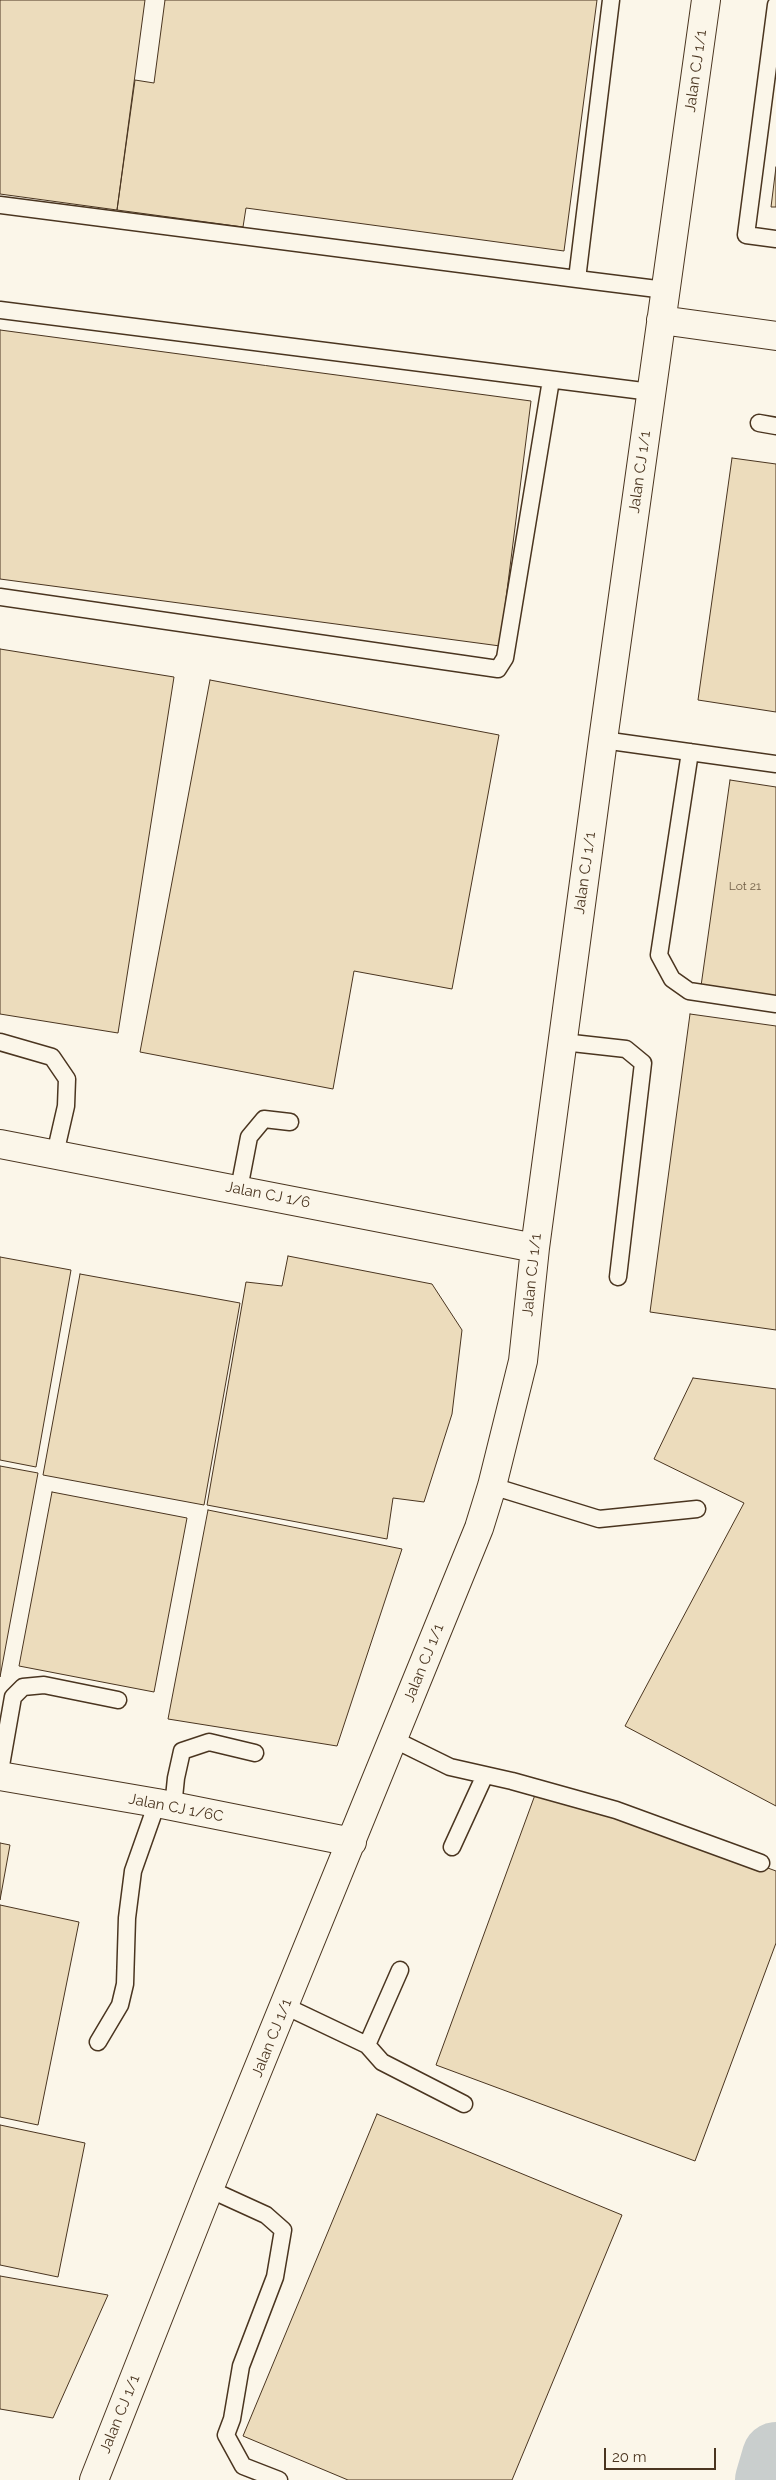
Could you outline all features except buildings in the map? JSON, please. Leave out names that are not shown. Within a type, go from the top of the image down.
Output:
[{"type":"street","name":"Jalan CJ 1/1","points":[[94,2480],[209,2189],[479,1528],[492,1486],[523,1361],[535,1248],[603,740],[706,0]]},
{"type":"street","points":[[661,320],[776,336]]},
{"type":"street","name":"Jalan CJ 1/6","points":[[0,1144],[535,1248]]},
{"type":"street","name":"Jalan CJ 1/6C","points":[[0,1776],[165,1805],[352,1842]]},
{"type":"lane","points":[[577,279],[611,0]]},
{"type":"lane","points":[[776,5],[746,235],[776,239]]},
{"type":"lane","points":[[0,206],[665,290]]},
{"type":"lane","points":[[0,310],[651,392]]},
{"type":"lane","points":[[0,597],[498,669],[506,658],[551,380]]},
{"type":"lane","points":[[759,423],[776,426]]},
{"type":"lane","points":[[603,740],[776,764]]},
{"type":"lane","points":[[690,752],[659,954],[672,979],[689,991],[776,1004]]},
{"type":"lane","points":[[0,1042],[52,1057],[67,1078],[66,1106],[55,1154]]},
{"type":"lane","points":[[563,1042],[626,1049],[643,1063],[618,1277]]},
{"type":"lane","points":[[239,1189],[248,1136],[264,1119],[290,1122]]},
{"type":"lane","points":[[492,1486],[599,1519],[697,1509]]},
{"type":"lane","points":[[0,1771],[13,1697],[23,1687],[44,1685],[118,1700]]},
{"type":"lane","points":[[393,1739],[450,1767],[616,1810],[761,1863]]},
{"type":"lane","points":[[98,2042],[120,2005],[125,1984],[127,1918],[133,1871],[165,1805],[176,1778],[182,1751],[209,1742],[256,1753]]},
{"type":"lane","points":[[452,1847],[485,1775]]},
{"type":"lane","points":[[367,2045],[400,1970]]},
{"type":"lane","points":[[285,2006],[367,2045],[382,2062],[464,2104]]},
{"type":"lane","points":[[209,2189],[266,2215],[283,2230],[275,2277],[242,2366],[232,2419],[226,2435],[243,2466],[279,2480]]},
{"type":"waterway","points":[[769,2480],[776,2456]]}]
